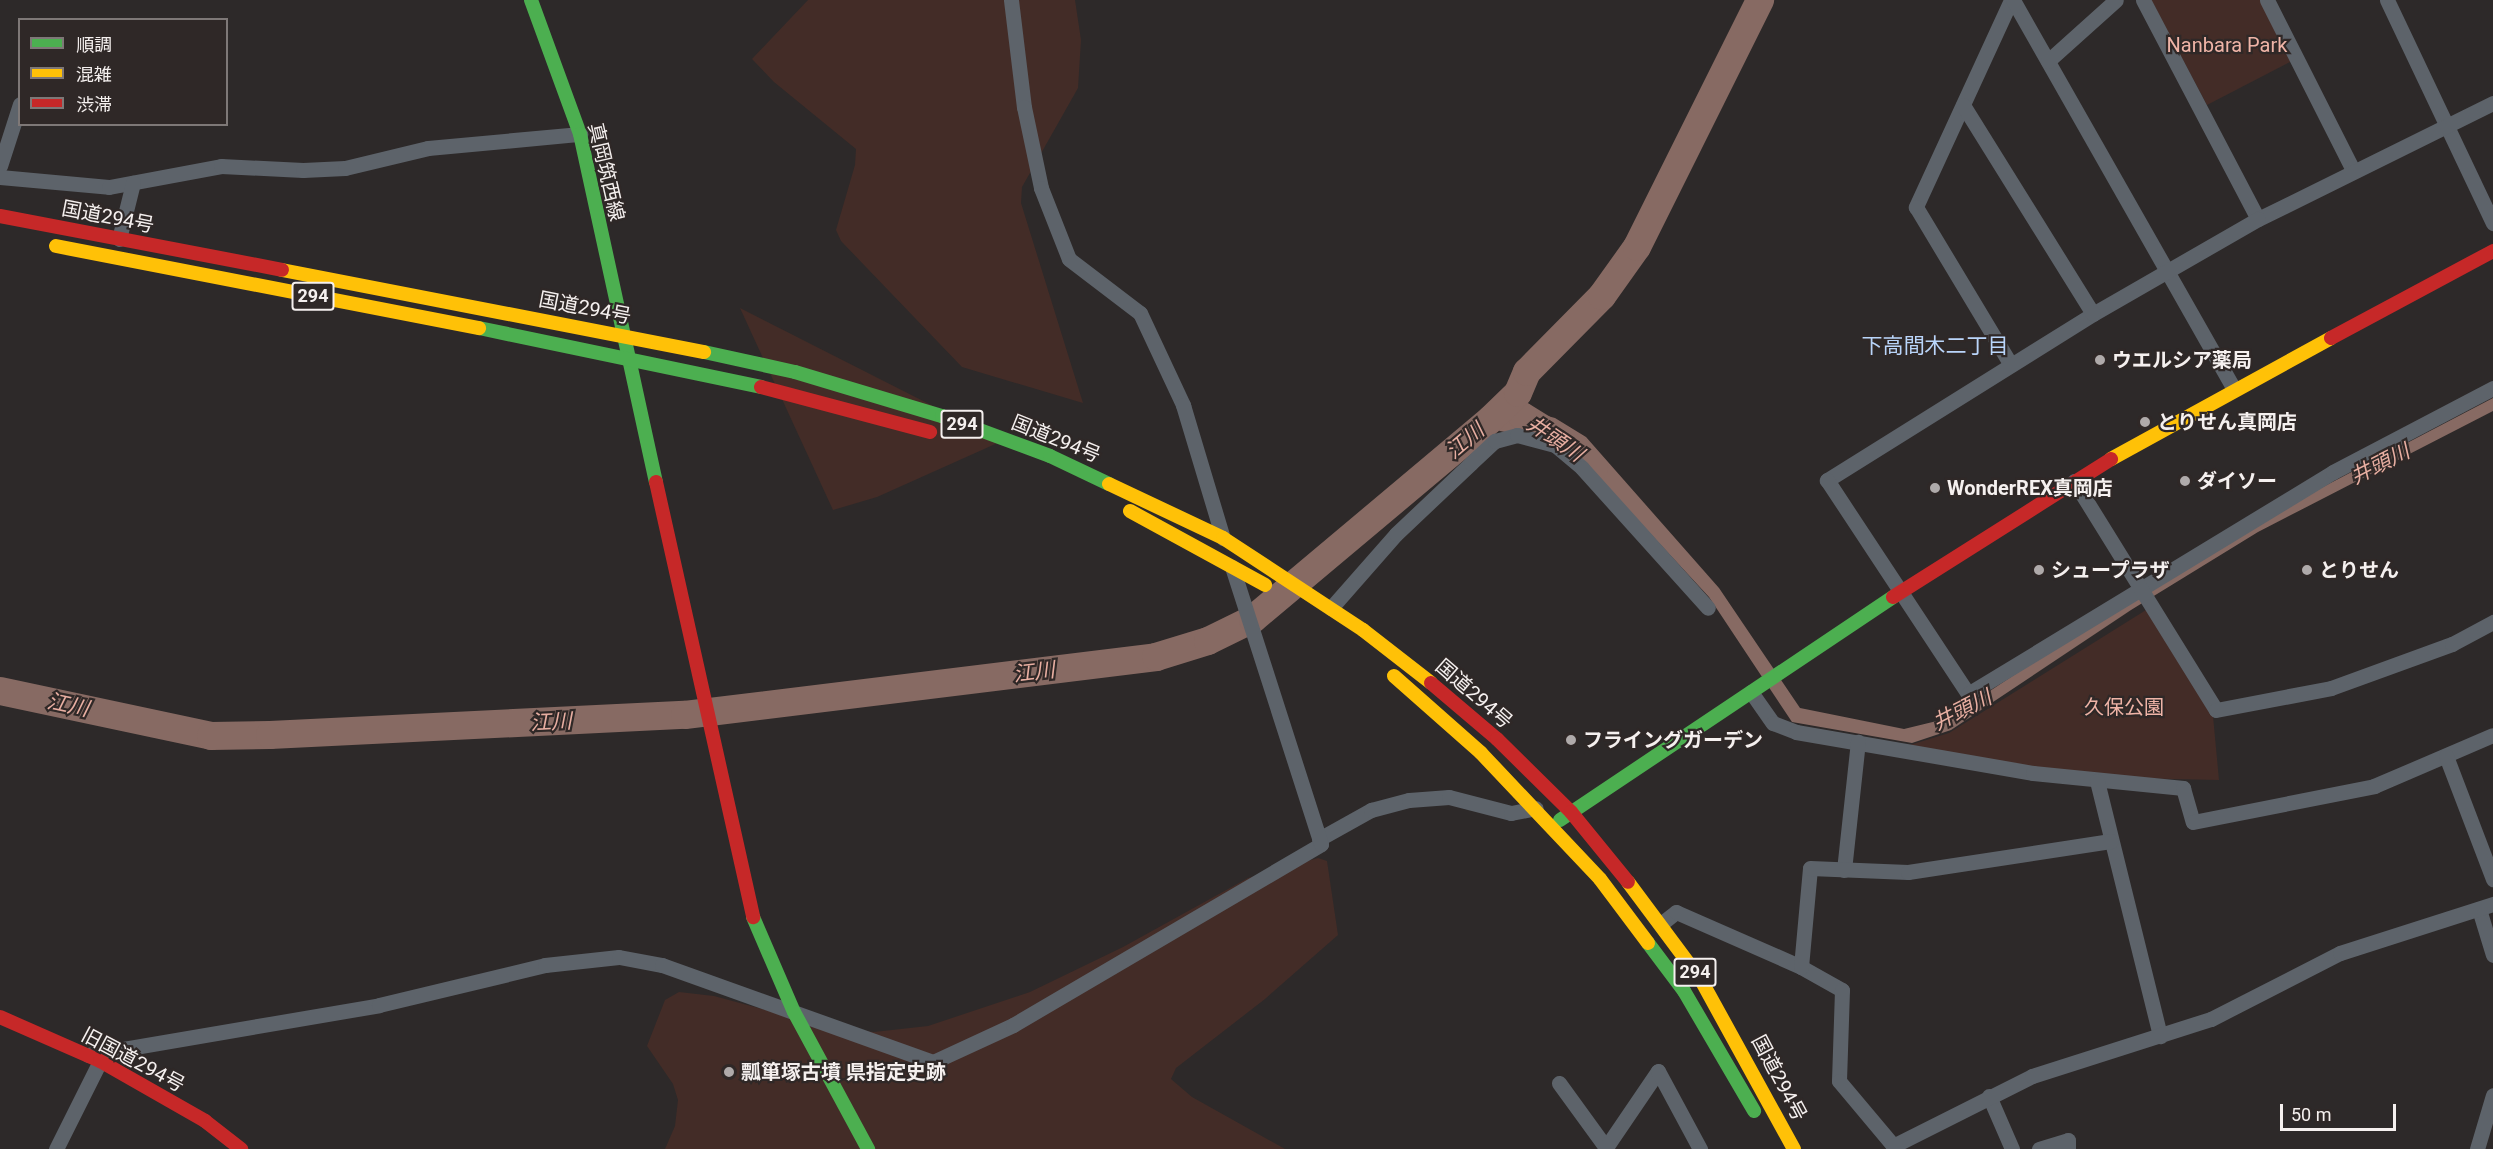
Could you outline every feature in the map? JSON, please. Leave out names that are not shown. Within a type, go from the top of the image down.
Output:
[{"type":"main road","name":"真岡筑西線","points":[[531,0],[580,134],[626,357],[711,728],[746,897],[794,1012],[868,1149]]},
{"type":"main road","name":"国道294号","points":[[0,216],[621,334],[795,372],[942,416],[1095,475],[1223,538],[1327,605],[1460,707],[1571,812],[1662,923],[1728,1025],[1794,1149]]},
{"type":"main road","name":"国道294号","points":[[46,244],[626,357],[792,393],[950,438]]},
{"type":"main road","points":[[1553,825],[1900,593],[2074,481],[2234,387],[2493,251]]},
{"type":"main road","points":[[1116,504],[1231,565],[1269,588]]},
{"type":"main road","name":"国道294号","points":[[1381,666],[1454,729],[1536,808],[1600,879],[1684,991],[1759,1121]]},
{"type":"main road","name":"旧国道294号","points":[[0,1017],[94,1058],[205,1121],[241,1149]]},
{"type":"street","points":[[56,1149],[94,1058],[379,1005],[585,958],[645,960],[933,1062],[1013,1025],[1321,844],[1247,607],[1231,565],[1183,405],[1140,313],[1069,259],[1041,188],[1024,107],[1011,0]]},
{"type":"street","points":[[2012,0],[2234,387]]},
{"type":"street","points":[[2011,365],[1916,207],[2012,0]]},
{"type":"street","points":[[2048,61],[2116,0]]},
{"type":"street","points":[[2143,0],[2258,219]]},
{"type":"street","points":[[2267,0],[2353,170]]},
{"type":"street","points":[[2387,0],[2493,223]]},
{"type":"street","points":[[2493,104],[2353,170],[2258,219],[2092,314],[1827,480],[1968,694],[2141,586],[2333,472],[2493,388]]},
{"type":"street","points":[[1963,105],[2092,314]]},
{"type":"street","points":[[0,166],[18,110]]},
{"type":"street","points":[[0,177],[110,187],[221,166],[303,170],[345,168],[428,148],[580,134]]},
{"type":"street","points":[[119,239],[133,183]]},
{"type":"street","points":[[1327,605],[1396,534],[1495,441],[1517,435],[1555,446],[1582,468],[1708,608]]},
{"type":"street","points":[[2074,481],[2216,710],[2331,688],[2452,644],[2493,622]]},
{"type":"street","points":[[1755,690],[1773,723],[1796,732],[2097,781],[2183,788],[2193,822],[2374,786],[2493,735]]},
{"type":"street","points":[[1844,870],[1858,742]]},
{"type":"street","points":[[2446,756],[2493,879]]},
{"type":"street","points":[[2097,781],[2160,1036]]},
{"type":"street","points":[[1319,839],[1371,810],[1409,800],[1449,797],[1511,813],[1536,808]]},
{"type":"street","points":[[1801,967],[1810,868],[1908,872],[2111,841]]},
{"type":"street","points":[[1662,923],[1676,912],[1801,967],[1842,990],[1839,1081],[1894,1148],[1989,1096],[2032,1076],[2211,1018],[2340,954],[2486,907],[2493,956]]},
{"type":"street","points":[[1559,1083],[1606,1148],[1658,1071],[1700,1149]]},
{"type":"street","points":[[2478,1149],[2493,1095]]},
{"type":"street","points":[[1989,1096],[2012,1149]]},
{"type":"street","points":[[2039,1149],[2068,1140],[2068,1149]]},
{"type":"green space","points":[[808,0],[1075,0],[1081,40],[1078,88],[1022,187],[1021,203],[1083,403],[962,367],[841,241],[836,230],[855,165],[856,149],[774,82],[752,59]]},
{"type":"green space","name":"Nanbara Park","points":[[2151,0],[2260,0],[2292,61],[2207,105]]},
{"type":"green space","points":[[740,308],[1002,441],[877,497],[833,510]]},
{"type":"green space","name":"久保公園","points":[[2146,610],[2213,716],[2219,780],[2031,776],[1910,745],[1949,733]]},
{"type":"green space","points":[[1318,858],[1327,861],[1338,935],[1265,999],[1176,1068],[1171,1079],[1192,1097],[1285,1149],[665,1149],[675,1126],[678,1100],[673,1084],[647,1046],[665,1000],[679,992],[714,996],[832,1028],[874,1032],[928,1026],[1030,992],[1123,947],[1248,878]]},
{"type":"water","points":[[2493,398],[2493,411],[2258,532],[2131,610],[1951,730],[1912,743],[1792,722],[1709,597],[1560,436],[1545,428],[1524,425],[1490,432],[1517,408],[1555,418],[1586,437],[1719,588],[1800,708],[1904,729],[1949,718],[2058,646],[2321,488]]},
{"type":"waterway","name":"江川","points":[[0,691],[211,736],[270,735],[685,715],[1156,657],[1208,641],[1253,619],[1491,419],[1518,393],[1527,372],[1602,296],[1637,247],[1760,0]]},
{"type":"waterway","name":"井頭川","points":[[1505,418],[1522,416],[1577,450],[1594,468]]},
{"type":"traffic: fast","points":[[531,0],[580,134],[656,482]]},
{"type":"traffic: fast","points":[[479,328],[761,387]]},
{"type":"traffic: fast","points":[[704,352],[795,372],[942,416],[1050,456],[1109,484]]},
{"type":"traffic: fast","points":[[1560,820],[1893,597]]},
{"type":"traffic: fast","points":[[753,917],[794,1012],[868,1149]]},
{"type":"traffic: fast","points":[[1648,943],[1684,991],[1754,1111]]},
{"type":"traffic: slow","points":[[56,246],[479,328]]},
{"type":"traffic: slow","points":[[282,270],[704,352]]},
{"type":"traffic: slow","points":[[2111,459],[2331,338]]},
{"type":"traffic: slow","points":[[1109,484],[1223,538],[1363,630],[1431,683]]},
{"type":"traffic: slow","points":[[1130,511],[1265,585]]},
{"type":"traffic: slow","points":[[1394,676],[1481,753],[1600,879],[1648,943]]},
{"type":"traffic: slow","points":[[1628,882],[1701,980],[1794,1149]]},
{"type":"traffic: jam","points":[[0,216],[282,270]]},
{"type":"traffic: jam","points":[[2331,338],[2493,251]]},
{"type":"traffic: jam","points":[[761,387],[930,432]]},
{"type":"traffic: jam","points":[[1893,597],[2111,459]]},
{"type":"traffic: jam","points":[[656,482],[753,917]]},
{"type":"traffic: jam","points":[[1431,683],[1497,739],[1571,812],[1628,882]]},
{"type":"traffic: jam","points":[[0,1017],[100,1061],[205,1121],[241,1149]]},
{"type":"place","name":"ウエルシア薬局","points":[[2100,360]]},
{"type":"place","name":"とりせん真岡店","points":[[2145,422]]},
{"type":"place","name":"ダイソー","points":[[2185,481]]},
{"type":"place","name":"WonderREX真岡店","points":[[1935,488]]},
{"type":"place","name":"シュープラザ","points":[[2039,570]]},
{"type":"place","name":"とりせん","points":[[2307,570]]},
{"type":"place","name":"フライングガーデン","points":[[1571,740]]},
{"type":"place","name":"瓢箪塚古墳 県指定史跡","points":[[729,1072]]},
{"type":"district","name":"下高間木二丁目","points":[[1935,346]]}]
